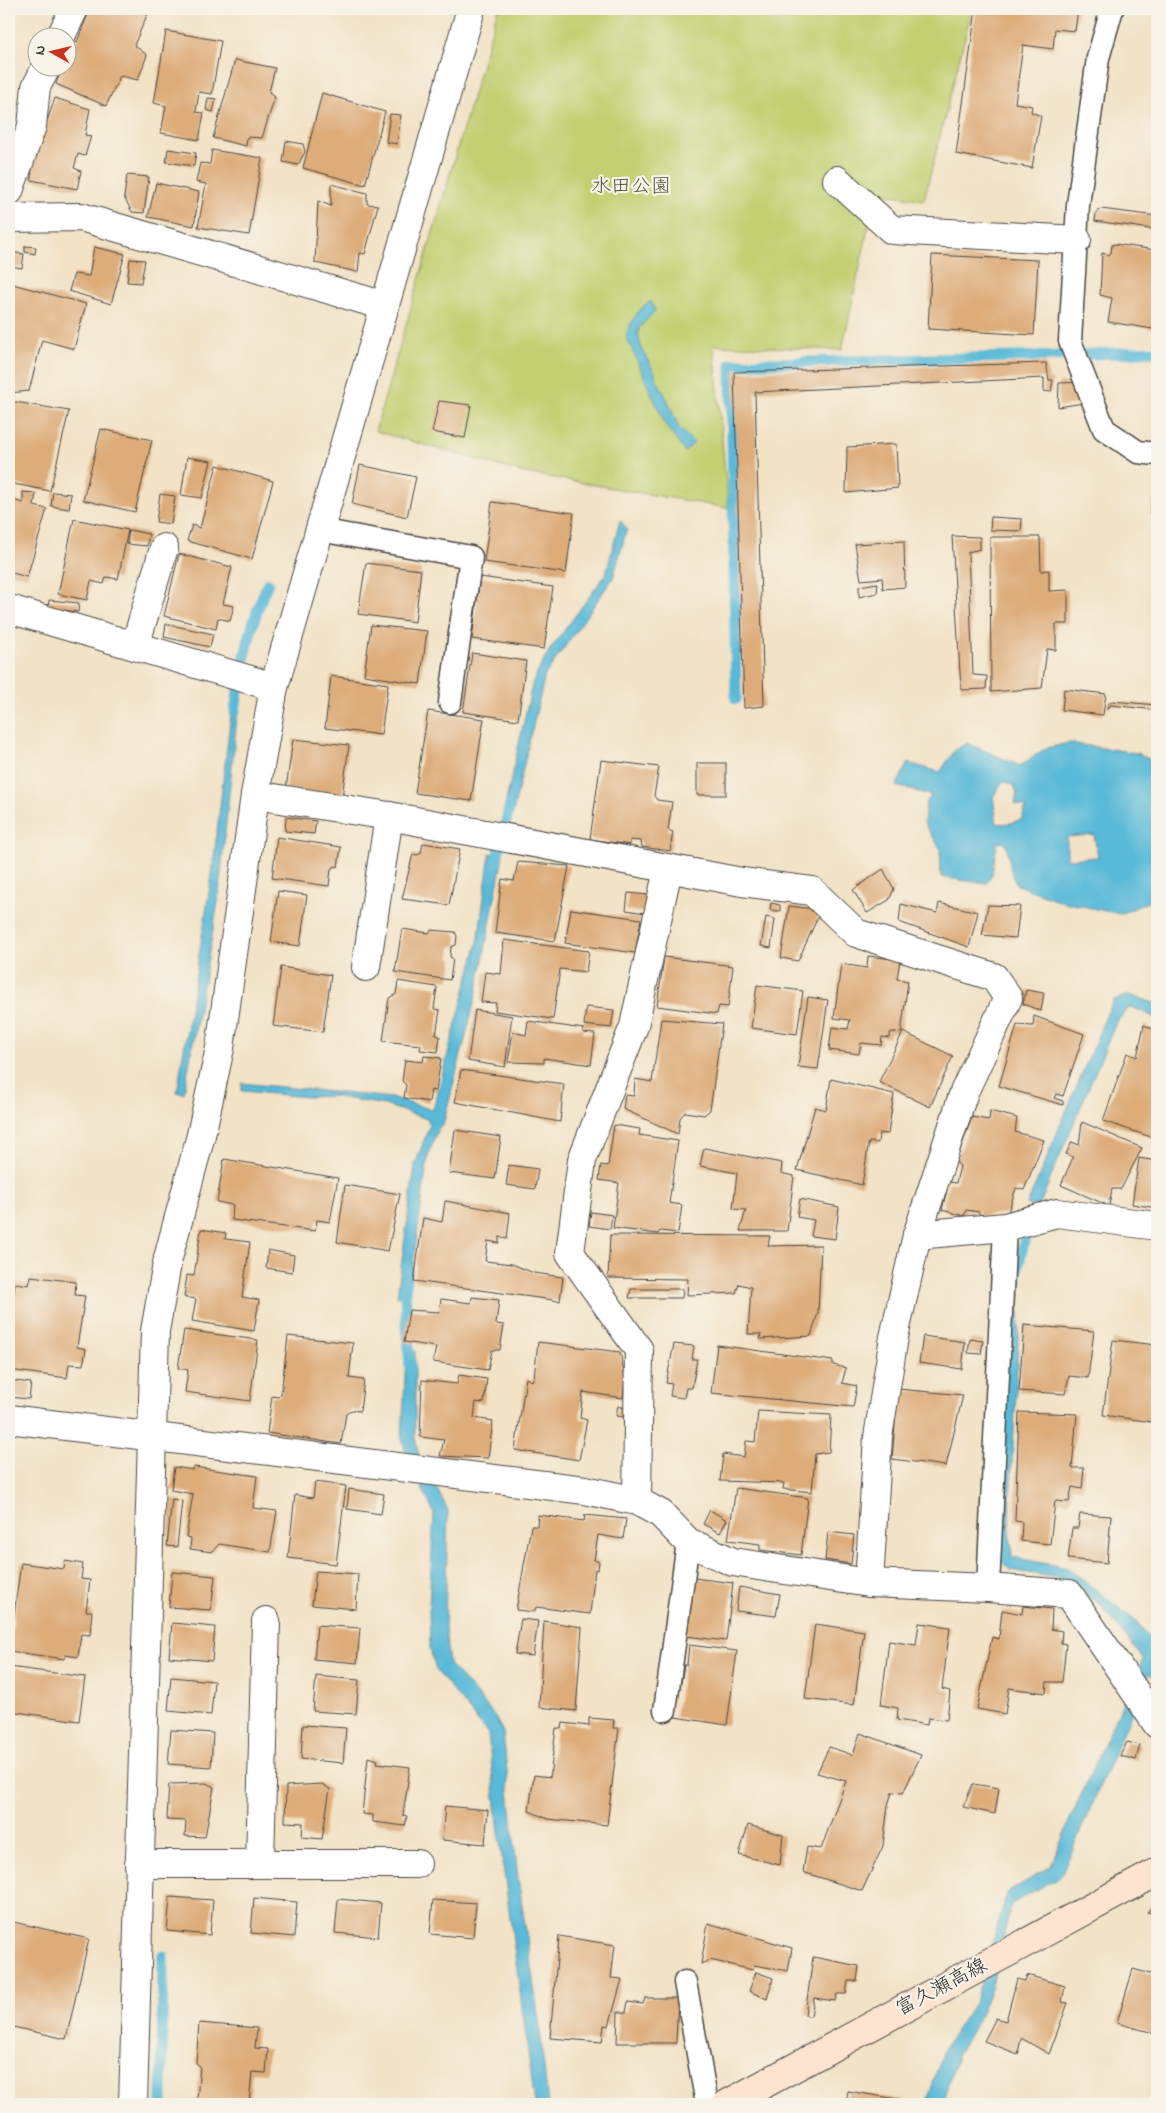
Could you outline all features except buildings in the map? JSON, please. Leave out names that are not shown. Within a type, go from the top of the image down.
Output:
[{"type":"main road","name":"富久瀬高線","points":[[727,2104],[1157,1872]]},
{"type":"street","points":[[65,28],[74,9]]},
{"type":"street","points":[[133,2104],[155,1331],[168,1258],[201,1135],[220,1048],[255,795],[274,687],[471,9]]},
{"type":"street","points":[[9,191],[32,126],[36,88],[41,78]]},
{"type":"street","points":[[837,180],[892,230],[1077,240]]},
{"type":"street","points":[[9,218],[81,217],[385,306]]},
{"type":"street","points":[[136,646],[164,548]]},
{"type":"street","points":[[9,609],[274,687]]},
{"type":"street","points":[[255,795],[389,816],[742,882],[812,891],[856,933],[994,977],[1008,998],[964,1092],[917,1235],[894,1337],[878,1437],[869,1583]]},
{"type":"street","points":[[366,967],[389,816]]},
{"type":"street","points":[[637,1501],[639,1350],[570,1253],[582,1160],[634,1026],[668,869]]},
{"type":"street","points":[[917,1235],[1004,1227],[1057,1213],[1157,1226]]},
{"type":"street","points":[[9,1419],[585,1490],[637,1501],[661,1514],[688,1542],[733,1562],[869,1583],[988,1588],[1069,1594],[1157,1724]]},
{"type":"street","points":[[260,1864],[266,1621]]},
{"type":"street","points":[[139,1864],[417,1864]]},
{"type":"lane","points":[[1112,9],[1098,58],[1078,206],[1070,341],[1104,429],[1138,452],[1157,454]]},
{"type":"lane","points":[[319,530],[472,556],[450,702]]},
{"type":"lane","points":[[988,1588],[1004,1227]]},
{"type":"lane","points":[[665,1710],[688,1542]]},
{"type":"lane","points":[[685,1982],[707,2104]]},
{"type":"green space","name":"水田公園","points":[[498,9],[972,9],[924,200],[876,192],[842,350],[714,345],[728,508],[520,472],[375,431]]},
{"type":"water","points":[[651,301],[655,311],[639,328],[638,335],[642,350],[655,373],[679,428],[694,443],[685,452],[666,426],[626,336],[635,316]]},
{"type":"water","points":[[620,520],[627,529],[613,578],[545,675],[511,820],[502,819],[533,681],[549,651],[606,574]]},
{"type":"water","points":[[233,696],[239,697],[218,902],[184,1093],[177,1092],[212,874]]},
{"type":"water","points":[[967,743],[1020,766],[1046,748],[1069,743],[1137,753],[1157,763],[1157,898],[1120,914],[1063,902],[1017,885],[1012,875],[1005,842],[997,843],[992,874],[986,884],[941,877],[940,848],[924,823],[926,801],[930,799],[930,795],[896,786],[908,763],[940,772],[955,750]],"holes":[[[1003,781],[1014,786],[1017,793],[1015,804],[1026,807],[1022,819],[1011,823],[997,824],[993,797]],[[1094,835],[1098,857],[1067,859],[1067,837]]]},
{"type":"water","points":[[490,853],[503,856],[476,996],[443,1125],[438,1128],[428,1157],[408,1299],[397,1296],[415,1165],[430,1124],[427,1119],[385,1105],[333,1096],[307,1097],[242,1091],[242,1083],[393,1098],[433,1110],[478,942]]},
{"type":"water","points":[[1133,996],[1157,1004],[1157,1018],[1131,1007],[1125,1011],[1115,1025],[1039,1206],[1027,1205],[1106,1016],[1114,1000]]},
{"type":"water","points":[[1010,1267],[1021,1268],[1009,1518],[1012,1557],[1068,1568],[1136,1621],[1157,1647],[1157,1680],[1149,1673],[1061,1876],[1011,1904],[991,1989],[977,2022],[958,2053],[942,2104],[926,2104],[945,2047],[975,2002],[1007,1893],[1051,1866],[1070,1819],[1143,1659],[1099,1603],[1058,1578],[1010,1570],[1001,1561],[995,1537]]},
{"type":"water","points":[[415,1351],[415,1438],[419,1456],[448,1510],[445,1628],[449,1664],[492,1712],[503,1732],[518,1878],[539,2021],[548,2104],[535,2104],[501,1850],[488,1734],[436,1670],[430,1649],[429,1607],[434,1513],[407,1457],[402,1439],[406,1353]]},
{"type":"waterway","points":[[736,699],[731,364],[1055,356],[1157,351]]},
{"type":"waterway","points":[[235,711],[247,646],[256,614],[268,583]]},
{"type":"waterway","points":[[494,870],[510,805]]},
{"type":"waterway","points":[[1016,1284],[1017,1271],[1029,1221]]},
{"type":"waterway","points":[[406,1284],[410,1367]]},
{"type":"waterway","points":[[162,2104],[163,1956]]}]
